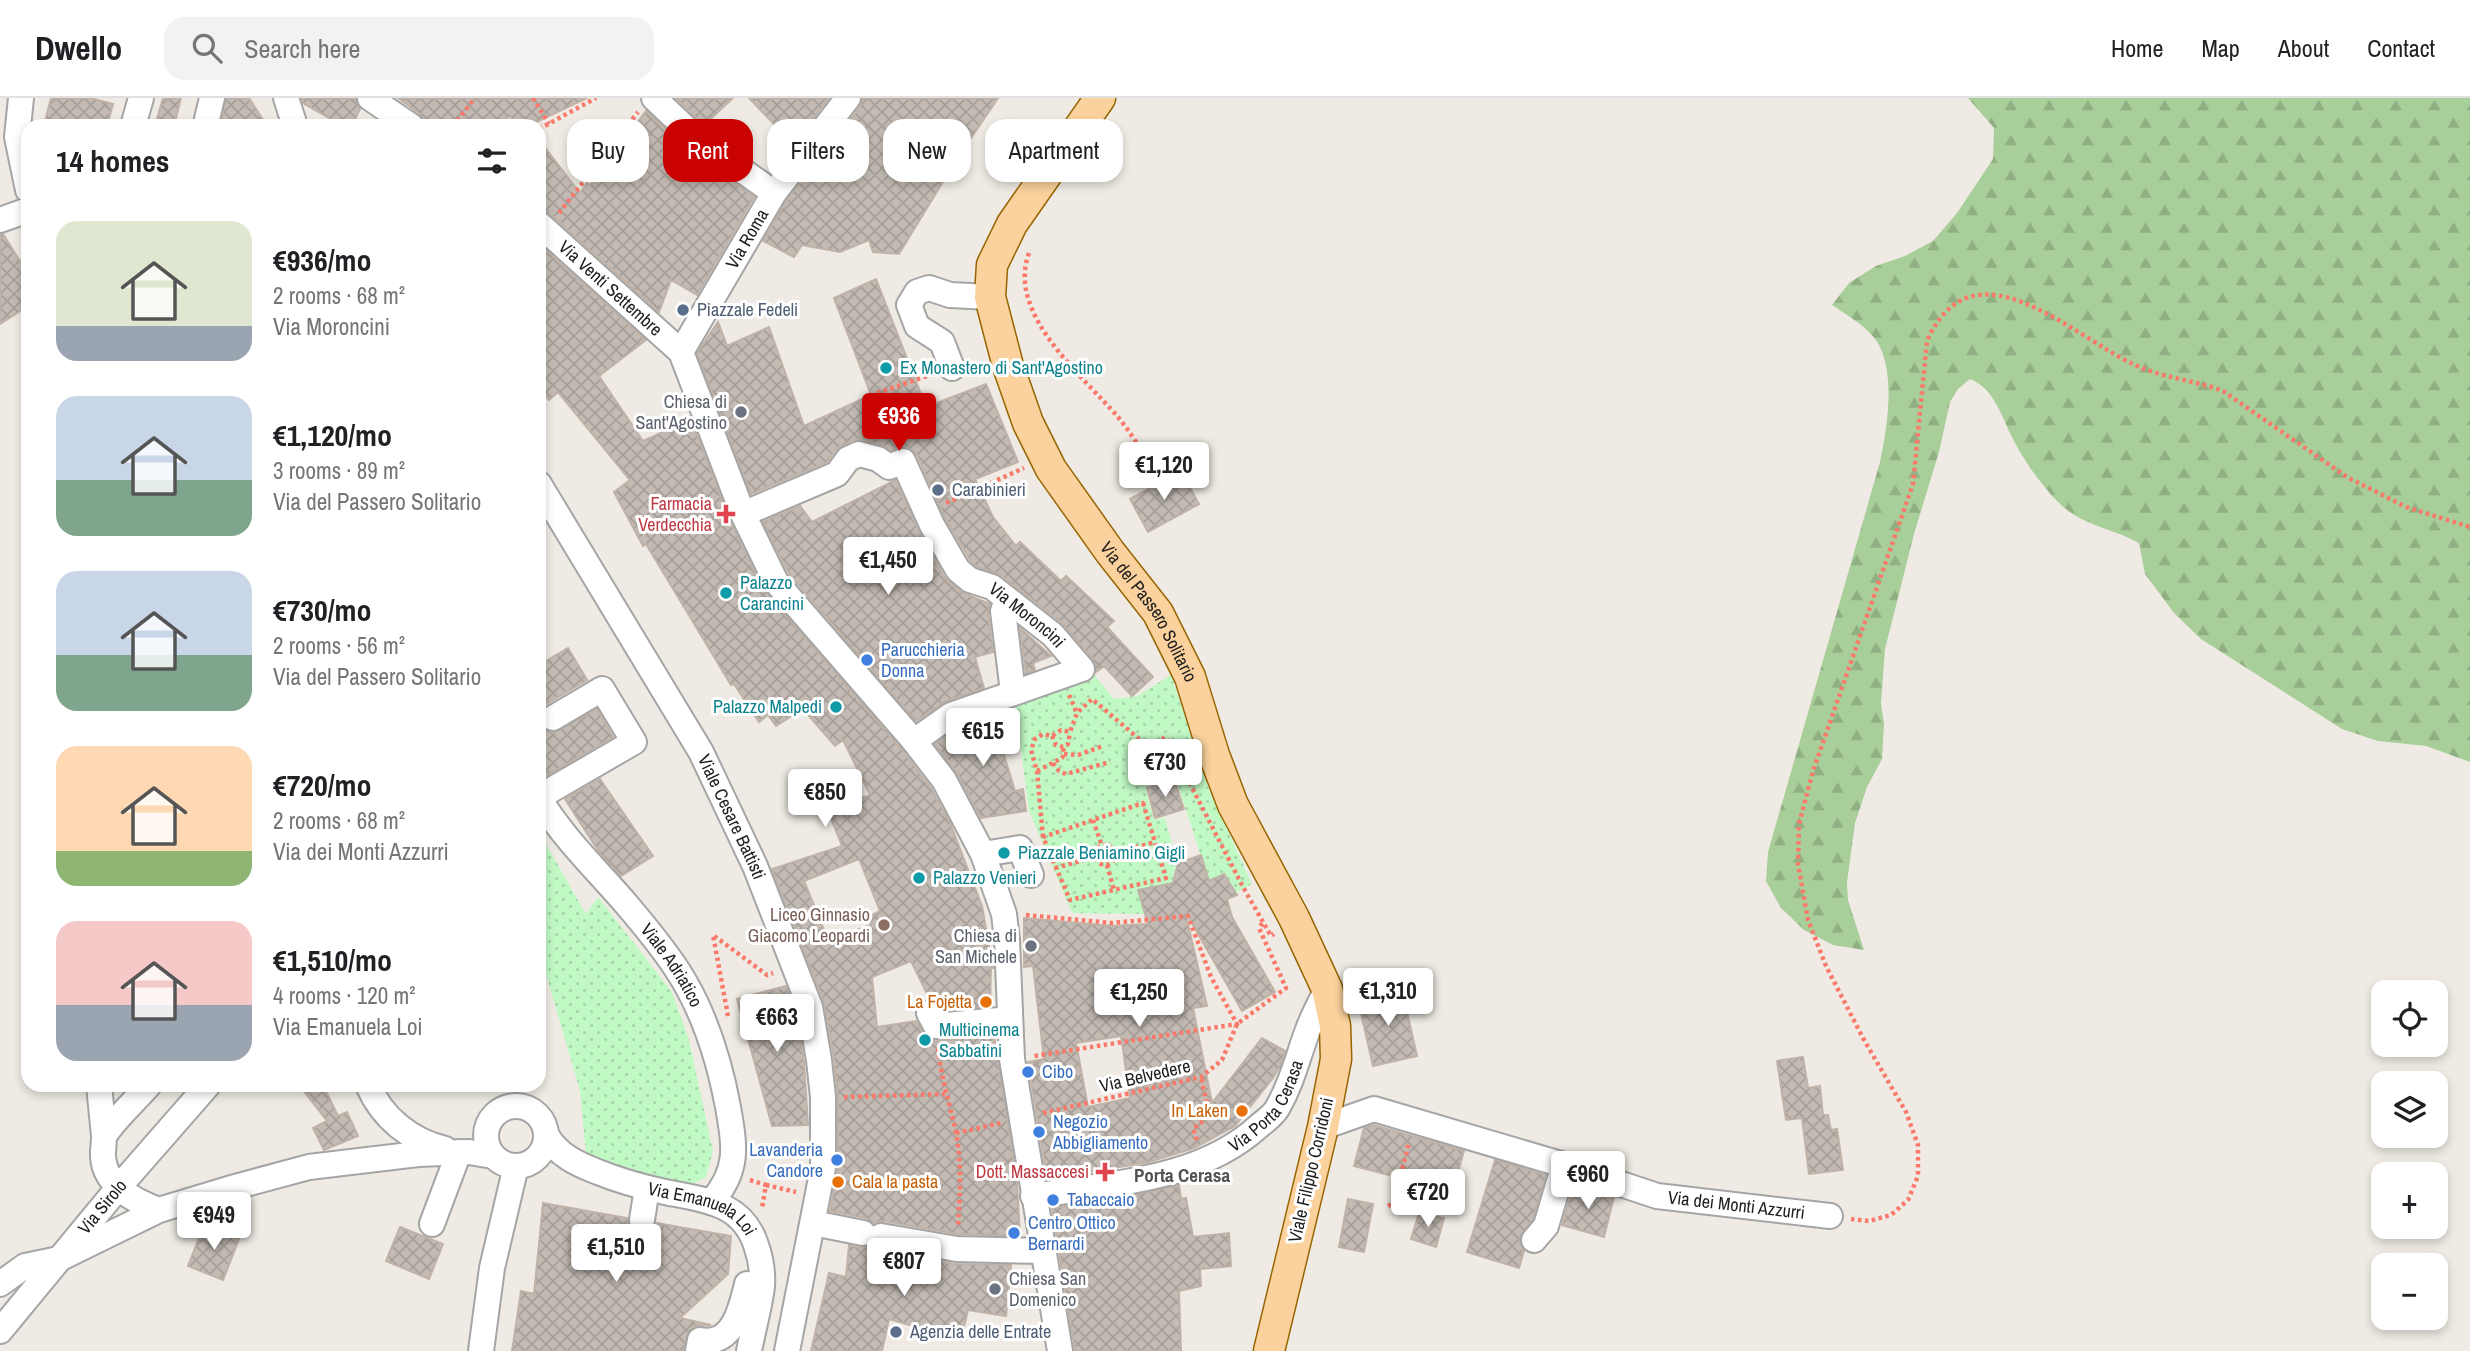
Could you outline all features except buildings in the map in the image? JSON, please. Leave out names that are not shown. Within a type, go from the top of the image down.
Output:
[{"type":"main road","name":"Via del Passero Solitario","points":[[1100,98],[1012,224],[992,265],[990,296],[1008,366],[1028,423],[1051,470],[1158,613],[1190,677],[1233,805],[1294,918],[1327,989]]},
{"type":"main road","name":"Viale Filippo Corridoni","points":[[1269,1351],[1323,1127],[1336,1059],[1335,1026],[1327,989]]},
{"type":"street","points":[[20,98],[17,137],[21,156]]},
{"type":"street","points":[[135,119],[141,98]]},
{"type":"street","points":[[286,98],[293,119]]},
{"type":"street","points":[[370,98],[401,119]]},
{"type":"street","name":"Via Roma","points":[[681,352],[774,193],[848,98]]},
{"type":"street","points":[[647,104],[774,193]]},
{"type":"street","points":[[0,220],[21,212]]},
{"type":"street","name":"Via Venti Settembre","points":[[546,231],[681,352]]},
{"type":"street","points":[[952,368],[942,342],[917,326],[909,305],[917,292],[929,288],[950,295],[990,296]]},
{"type":"street","points":[[681,352],[743,514],[776,582],[914,741],[944,780],[983,854],[1004,914],[1012,1059],[1056,1346]]},
{"type":"street","name":"Via Moroncini","points":[[743,514],[837,474],[848,459],[859,454],[878,459],[889,467],[903,461],[958,570],[970,580],[992,587],[1053,635],[1082,669],[951,715],[914,741]]},
{"type":"street","name":"Viale Cesare Battisti","points":[[546,496],[701,752],[755,866],[810,1007],[823,1097],[823,1168],[787,1351]]},
{"type":"street","points":[[1007,599],[1003,611],[1013,692]]},
{"type":"street","points":[[546,794],[634,741],[602,689],[553,718]]},
{"type":"street","name":"Viale Adriatico","points":[[546,808],[575,847],[628,906],[677,969],[708,1030],[722,1078],[733,1151],[731,1174],[711,1202]]},
{"type":"street","points":[[983,854],[1020,848],[1031,875]]},
{"type":"street","name":"Via Porta Cerasa","points":[[1033,1196],[1143,1179],[1219,1156],[1245,1139],[1276,1111],[1294,1075],[1309,1027],[1327,989]]},
{"type":"street","points":[[933,1020],[1010,1018]]},
{"type":"street","points":[[100,1092],[103,1157],[109,1176],[118,1188],[138,1203],[159,1210]]},
{"type":"street","points":[[104,1136],[143,1092]]},
{"type":"street","name":"Via Sirolo","points":[[0,1331],[118,1188],[202,1092]]},
{"type":"street","points":[[371,1092],[386,1115],[400,1127],[436,1146],[493,1156]]},
{"type":"street","points":[[0,1284],[25,1266],[59,1259],[159,1210],[309,1167],[459,1152],[479,1140],[495,1114],[511,1106],[520,1106],[536,1113],[545,1127],[492,1268],[481,1351]]},
{"type":"street","name":"Via dei Monti Azzurri","points":[[1323,1127],[1374,1110],[1564,1165],[1657,1196],[1830,1216]]},
{"type":"street","points":[[486,1130],[488,1148],[493,1156],[507,1165],[533,1153]]},
{"type":"street","points":[[432,1224],[459,1152]]},
{"type":"street","name":"Via Emanuela Loi","points":[[533,1153],[575,1163],[647,1188],[711,1202],[726,1207],[745,1222],[750,1228],[762,1262],[762,1287],[749,1351]]},
{"type":"street","points":[[1534,1240],[1546,1226],[1564,1165]]},
{"type":"street","points":[[642,1220],[647,1188]]},
{"type":"street","points":[[813,1223],[957,1250],[1043,1251]]},
{"type":"street","points":[[698,1351],[700,1340],[711,1342],[718,1339],[735,1324],[748,1282],[762,1262]]},
{"type":"path","points":[[458,119],[475,98]]},
{"type":"path","points":[[533,98],[546,119]]},
{"type":"path","points":[[546,126],[596,98]]},
{"type":"path","points":[[546,222],[647,104]]},
{"type":"path","points":[[546,119],[549,124]]},
{"type":"path","points":[[1031,249],[1024,276],[1028,304],[1048,337],[1120,419],[1155,470]]},
{"type":"path","points":[[1830,1216],[1869,1221],[1891,1215],[1908,1200],[1918,1176],[1918,1145],[1906,1112],[1864,1040],[1808,919],[1798,864],[1799,824],[1813,771],[1913,484],[1927,341],[1936,322],[1952,304],[1976,294],[2005,295],[2030,304],[2138,367],[2200,382],[2223,391],[2347,477],[2406,507],[2470,527]]},
{"type":"path","points":[[877,393],[952,368]]},
{"type":"path","points":[[926,511],[1046,458]]},
{"type":"path","points":[[1012,1059],[1237,1024],[1286,988],[1259,928],[1264,921],[1243,887],[1166,737],[1157,742],[1144,743],[1092,698],[1077,713],[1068,744],[1063,747],[1056,745],[1052,736]]},
{"type":"path","points":[[1043,837],[1143,803],[1166,878],[1070,900],[1043,837],[1037,771],[1031,750],[1035,739],[1043,734],[1052,736],[1061,730],[1070,732]]},
{"type":"path","points":[[1037,771],[1064,754],[1078,755],[1103,746]]},
{"type":"path","points":[[1063,747],[1064,754]]},
{"type":"path","points":[[1053,763],[1059,771],[1066,774],[1110,762]]},
{"type":"path","points":[[1093,820],[1102,846]]},
{"type":"path","points":[[1115,853],[1155,842]]},
{"type":"path","points":[[1102,846],[1111,847],[1115,853]]},
{"type":"path","points":[[1102,846],[1096,852],[1098,863],[1107,865],[1112,862],[1115,853]]},
{"type":"path","points":[[1031,875],[1096,858]]},
{"type":"path","points":[[1107,865],[1114,890]]},
{"type":"path","points":[[1004,914],[1112,923],[1188,916],[1211,976],[1237,1024]]},
{"type":"path","points":[[708,1030],[726,1025],[728,1010],[713,935],[767,975],[794,964]]},
{"type":"path","points":[[933,1020],[960,1164],[957,1250]]},
{"type":"path","name":"Via Belvedere","points":[[956,1133],[1201,1077],[1222,1060],[1237,1024]]},
{"type":"path","points":[[1193,1129],[1213,1113],[1206,1100],[1201,1077]]},
{"type":"path","points":[[823,1097],[945,1094]]},
{"type":"path","points":[[1388,1206],[1394,1203],[1415,1121]]},
{"type":"path","points":[[766,1185],[790,1191]]},
{"type":"path","points":[[1397,1190],[1419,1197]]},
{"type":"green space","points":[[1968,98],[2470,98],[2470,762],[2426,746],[2378,741],[2342,729],[2201,639],[2174,613],[2145,574],[2139,543],[2076,516],[2057,501],[2022,455],[1991,396],[1986,389],[1970,379],[1958,389],[1950,402],[1885,649],[1881,703],[1884,724],[1882,759],[1867,787],[1855,823],[1847,882],[1848,900],[1864,950],[1833,945],[1804,930],[1781,908],[1766,881],[1768,852],[1880,462],[1887,418],[1887,370],[1878,343],[1851,317],[1832,305],[1849,283],[1876,266],[1905,256],[1933,241],[1957,213],[1993,159],[1994,128]]},
{"type":"green space","points":[[1091,671],[1114,699],[1137,696],[1171,675],[1209,790],[1252,884],[1236,893],[1224,874],[1209,881],[1175,776],[1145,787],[1154,820],[1165,818],[1177,862],[1172,882],[1138,890],[1145,914],[1072,913],[1029,811],[1014,698]]},
{"type":"green space","points":[[546,844],[586,914],[598,897],[672,992],[689,1040],[713,1151],[706,1177],[687,1187],[587,1165],[580,1091],[546,974]]},
{"type":"place","name":"Piazzale Fedeli","points":[[683,310]]},
{"type":"place","name":"Ex Monastero di Sant'Agostino","points":[[886,368]]},
{"type":"place","name":"Chiesa di Sant'Agostino","points":[[741,412]]},
{"type":"place","name":"Carabinieri","points":[[938,490]]},
{"type":"place","name":"Farmacia Verdecchia","points":[[726,514]]},
{"type":"place","name":"Palazzo Carancini","points":[[726,593]]},
{"type":"place","name":"Parucchieria Donna","points":[[867,660]]},
{"type":"place","name":"Palazzo Malpedi","points":[[836,707]]},
{"type":"place","name":"Piazzale Beniamino Gigli","points":[[1004,853]]},
{"type":"place","name":"Palazzo Venieri","points":[[919,878]]},
{"type":"place","name":"Liceo Ginnasio Giacomo Leopardi","points":[[884,925]]},
{"type":"place","name":"Chiesa di San Michele","points":[[1031,946]]},
{"type":"place","name":"La Fojetta","points":[[986,1002]]},
{"type":"place","name":"Multicinema Sabbatini","points":[[925,1040]]},
{"type":"place","name":"Cibo","points":[[1028,1072]]},
{"type":"place","name":"In Laken","points":[[1242,1111]]},
{"type":"place","name":"Negozio Abbigliamento","points":[[1039,1132]]},
{"type":"place","name":"Lavanderia Candore","points":[[837,1160]]},
{"type":"place","name":"Dott. Massaccesi","points":[[1105,1172]]},
{"type":"place","name":"Cala la pasta","points":[[838,1182]]},
{"type":"place","name":"Tabaccaio","points":[[1053,1200]]},
{"type":"place","name":"Centro Ottico Bernardi","points":[[1014,1233]]},
{"type":"place","name":"Chiesa San Domenico","points":[[995,1289]]},
{"type":"place","name":"Agenzia delle Entrate","points":[[896,1332]]},
{"type":"district","name":"Porta Cerasa","points":[[1182,1175]]}]
